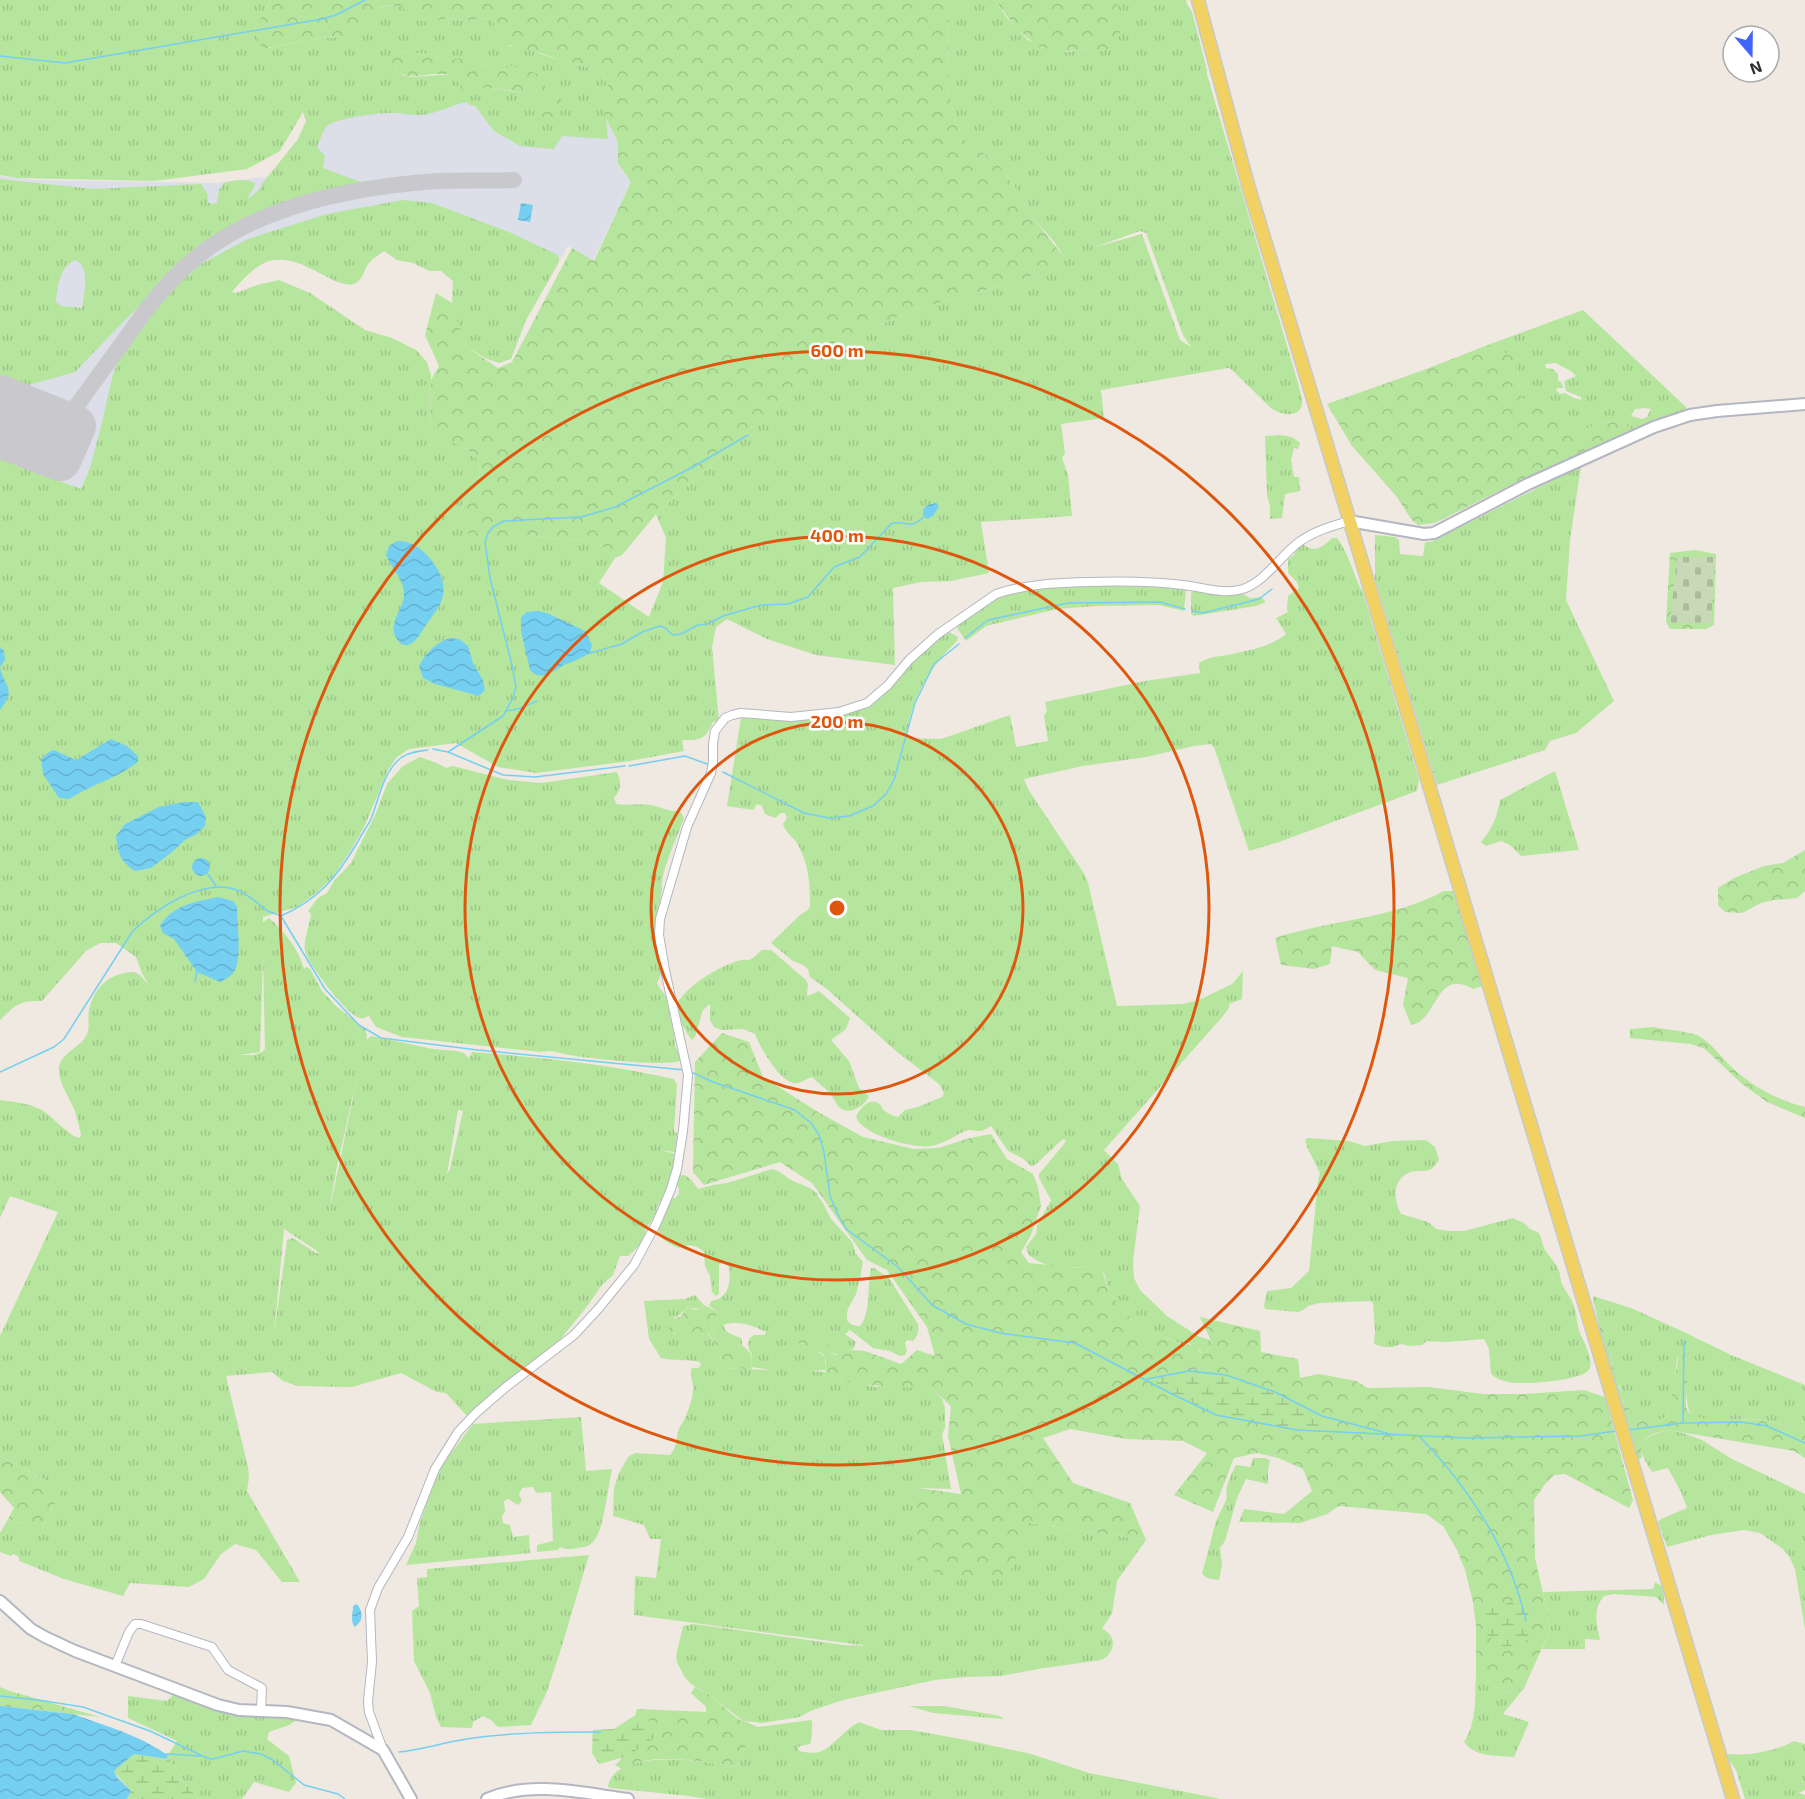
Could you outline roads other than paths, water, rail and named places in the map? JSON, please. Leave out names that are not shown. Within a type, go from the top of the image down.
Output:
[{"type":"main road","points":[[1198,0],[1267,252],[1733,1799]]},
{"type":"street","points":[[411,1799],[383,1750],[369,1712],[372,1662],[370,1610],[378,1588],[408,1537],[435,1469],[458,1432],[506,1387],[574,1335],[599,1308],[634,1265],[657,1222],[671,1189],[680,1150],[688,1075],[665,970],[659,935],[660,919],[687,827],[711,772],[715,731],[725,718],[741,713],[791,717],[839,712],[867,703],[938,634],[996,594],[1005,591],[1043,583],[1113,581],[1185,585],[1216,591],[1242,589],[1256,582],[1301,540],[1320,530],[1349,521],[1424,534],[1434,533],[1528,484],[1654,427],[1690,415],[1805,404]]},
{"type":"street","points":[[0,1601],[31,1629],[75,1651],[218,1705],[239,1710],[287,1712],[331,1720],[383,1750]]},
{"type":"street","points":[[115,1666],[129,1632],[135,1624],[141,1624],[212,1647],[228,1670],[262,1688],[261,1710]]},
{"type":"street","points":[[487,1799],[516,1790],[542,1789],[628,1799]]},
{"type":"water","points":[[521,203],[533,205],[530,222],[518,220]]},
{"type":"water","points":[[937,503],[939,507],[933,516],[927,519],[923,515],[925,507]]},
{"type":"water","points":[[397,541],[412,544],[425,553],[434,563],[444,588],[436,611],[416,639],[406,645],[401,644],[394,634],[394,623],[403,602],[403,586],[386,555],[389,546]]},
{"type":"water","points":[[527,612],[547,613],[585,631],[592,645],[590,653],[547,675],[534,674],[530,670],[521,631],[521,617]]},
{"type":"water","points":[[450,638],[459,639],[468,646],[473,663],[483,680],[485,690],[479,696],[435,684],[423,678],[419,666],[425,656],[436,645]]},
{"type":"water","points":[[0,647],[4,651],[5,660],[0,667]]},
{"type":"water","points":[[0,667],[9,693],[0,710]]},
{"type":"water","points":[[111,739],[127,746],[138,756],[138,762],[122,773],[69,799],[59,798],[43,774],[41,759],[54,750],[76,760]]},
{"type":"water","points":[[198,802],[206,817],[205,826],[151,868],[135,871],[126,864],[118,848],[116,836],[125,824],[159,807]]},
{"type":"water","points":[[201,858],[207,861],[210,867],[207,873],[201,876],[195,873],[192,867],[195,861]]},
{"type":"water","points":[[218,897],[233,901],[237,907],[239,939],[235,970],[231,976],[220,982],[197,972],[174,939],[163,933],[160,926],[178,908]]},
{"type":"water","points":[[357,1604],[362,1616],[355,1627],[352,1620],[353,1606]]},
{"type":"water","points":[[0,1706],[73,1714],[144,1741],[168,1755],[167,1759],[134,1754],[114,1771],[131,1791],[127,1799],[0,1799]]},
{"type":"waterway","points":[[0,56],[65,63],[322,19],[336,15],[365,0]]},
{"type":"waterway","points":[[448,752],[503,716],[516,687],[490,578],[485,542],[493,527],[504,521],[581,517],[615,507],[691,468],[748,435]]},
{"type":"waterway","points":[[590,653],[622,644],[642,632],[660,626],[673,635],[681,634],[698,625],[707,624],[723,616],[747,609],[761,605],[788,604],[808,597],[834,567],[860,557],[891,524],[911,524],[924,517]]},
{"type":"waterway","points":[[1192,611],[1203,613],[1259,599],[1272,589]]},
{"type":"waterway","points":[[965,638],[988,620],[1068,603],[1160,602],[1185,609]]},
{"type":"waterway","points":[[723,772],[804,813],[829,818],[849,816],[873,806],[886,794],[894,780],[915,703],[934,664],[959,644]]},
{"type":"waterway","points":[[506,711],[537,701]]},
{"type":"waterway","points":[[433,749],[448,752],[503,775],[535,777],[625,766]]},
{"type":"waterway","points":[[281,916],[316,895],[342,867],[371,819],[386,777],[396,763],[408,754],[428,750]]},
{"type":"waterway","points":[[629,766],[685,756],[707,764]]},
{"type":"waterway","points":[[207,873],[216,886]]},
{"type":"waterway","points":[[0,1072],[54,1047],[64,1039],[132,932],[142,923],[166,905],[180,898],[209,888],[224,887],[241,892],[268,911],[281,916],[325,989],[359,1025],[381,1038],[685,1070]]},
{"type":"waterway","points":[[195,982],[197,972]]},
{"type":"waterway","points":[[689,1071],[713,1082],[795,1110],[812,1124],[819,1135],[824,1152],[830,1196],[846,1229],[898,1267],[932,1305],[966,1324],[1000,1333],[1075,1343],[1216,1415],[1297,1430],[1467,1438],[1580,1436],[1616,1431]]},
{"type":"waterway","points":[[1683,1423],[1684,1341]]},
{"type":"waterway","points":[[1147,1379],[1189,1371],[1226,1375],[1275,1392],[1322,1416],[1394,1435]]},
{"type":"waterway","points":[[1627,1430],[1683,1423],[1741,1422],[1767,1426],[1805,1443]]},
{"type":"waterway","points":[[1420,1437],[1455,1478],[1486,1522],[1510,1570],[1526,1621]]},
{"type":"waterway","points":[[0,1696],[83,1707],[150,1731],[207,1758],[213,1759],[243,1751],[261,1754],[273,1760],[304,1785],[338,1794],[345,1799]]},
{"type":"waterway","points":[[399,1752],[458,1740],[501,1735],[601,1732]]},
{"type":"waterway","points":[[167,1754],[201,1756]]}]
